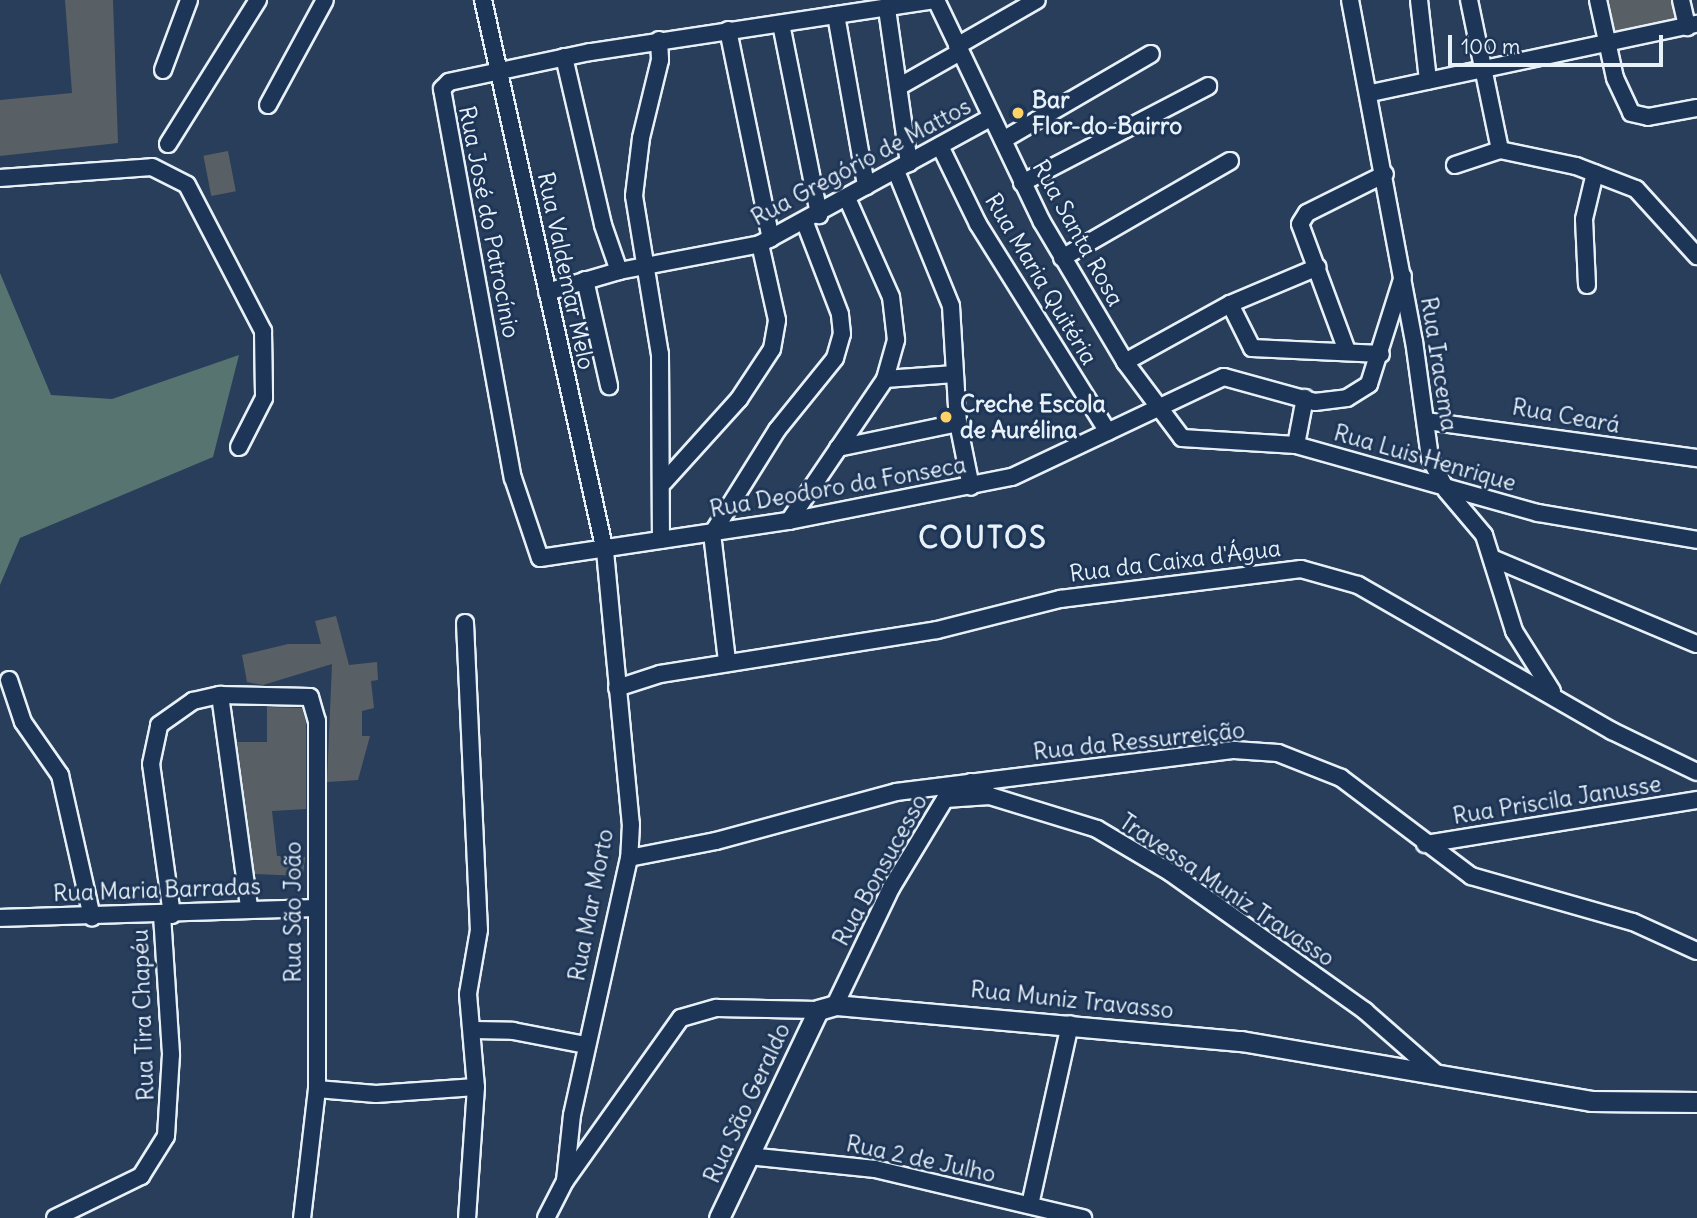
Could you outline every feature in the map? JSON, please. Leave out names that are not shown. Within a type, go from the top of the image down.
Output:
[{"type":"street","points":[[163,70],[189,0]]},
{"type":"street","points":[[168,144],[258,0]]},
{"type":"street","points":[[268,105],[325,0]]},
{"type":"street","name":"Rua Valdemar Melo","points":[[482,0],[606,551]]},
{"type":"street","name":"Rua José do Patrocínio","points":[[549,559],[537,554],[513,478],[441,94],[449,82],[659,40],[935,0]]},
{"type":"street","name":"Rua Santa Rosa","points":[[935,0],[1022,183],[1062,258],[1125,362],[1156,404]]},
{"type":"street","points":[[900,86],[1037,0]]},
{"type":"street","name":"Rua Iracema","points":[[1350,0],[1371,93],[1403,276],[1430,458],[1446,490],[1469,511],[1492,558],[1525,654],[1561,701]]},
{"type":"street","points":[[1419,0],[1428,80]]},
{"type":"street","points":[[1469,0],[1500,150]]},
{"type":"street","points":[[1598,0],[1605,45],[1628,109],[1656,116],[1697,108]]},
{"type":"street","points":[[1371,93],[1692,25],[1681,0]]},
{"type":"street","points":[[887,9],[900,86],[902,167],[950,306],[958,423],[971,486]]},
{"type":"street","points":[[836,16],[866,186]]},
{"type":"street","points":[[727,661],[712,534],[777,429],[835,358],[840,314],[812,219],[781,23]]},
{"type":"street","points":[[663,482],[739,399],[772,349],[777,320],[728,30]]},
{"type":"street","points":[[659,40],[660,60],[635,178],[650,266],[660,354],[663,482],[661,540]]},
{"type":"street","points":[[1003,140],[1151,54]]},
{"type":"street","points":[[564,57],[603,225],[619,271]]},
{"type":"street","points":[[1022,183],[1208,86]]},
{"type":"street","name":"Rua Gregório de Mattos","points":[[547,292],[619,271],[765,242],[812,219],[992,117]]},
{"type":"street","name":"Rua Maria Quitéria","points":[[940,146],[978,224],[1108,432]]},
{"type":"street","points":[[1455,165],[1500,150],[1595,173],[1643,193],[1697,256]]},
{"type":"street","points":[[1062,258],[1230,161]]},
{"type":"street","points":[[0,178],[152,167],[187,185],[263,331],[264,398],[239,447]]},
{"type":"street","points":[[1587,285],[1584,219],[1595,173]]},
{"type":"street","points":[[1347,351],[1318,267],[1301,229],[1302,218],[1385,174]]},
{"type":"street","points":[[789,521],[885,379],[896,340],[895,311],[847,198]]},
{"type":"street","points":[[1125,362],[1230,304],[1318,267]]},
{"type":"street","name":"Rua Deodoro da Fonseca","points":[[549,559],[789,521],[971,486],[1044,466],[1156,404],[1224,377],[1331,402],[1357,394],[1369,384],[1381,354],[1403,276]]},
{"type":"street","points":[[584,280],[609,386]]},
{"type":"street","points":[[1230,304],[1252,348],[1381,354]]},
{"type":"street","points":[[885,379],[955,374]]},
{"type":"street","points":[[1296,444],[1305,398]]},
{"type":"street","name":"Rua Luis Henrique","points":[[1156,404],[1182,438],[1296,444],[1446,490],[1567,519],[1697,540]]},
{"type":"street","name":"Rua Ceará","points":[[1426,421],[1697,458]]},
{"type":"street","points":[[838,448],[958,423]]},
{"type":"street","name":"Rua Mar Morto","points":[[565,1181],[586,1045],[629,858],[631,824],[606,551]]},
{"type":"street","points":[[1492,558],[1697,644]]},
{"type":"street","name":"Rua da Caixa d'Água","points":[[617,688],[727,661],[937,630],[1060,599],[1301,569],[1358,585],[1561,701],[1697,772]]},
{"type":"street","points":[[465,624],[479,930],[468,994],[474,1030],[476,1087],[467,1218]]},
{"type":"street","points":[[9,680],[23,722],[60,775],[92,917]]},
{"type":"street","name":"Rua São João","points":[[220,695],[303,694],[314,704],[317,1089],[302,1218]]},
{"type":"street","points":[[220,695],[249,908]]},
{"type":"street","name":"Rua Tira Chapéu","points":[[55,1218],[141,1177],[166,1136],[171,1054],[167,915],[151,764],[154,737],[168,714],[220,695]]},
{"type":"street","name":"Rua da Ressurreição","points":[[629,858],[737,836],[856,800],[971,782],[1234,750],[1278,753],[1342,778],[1425,844],[1471,876],[1633,922],[1697,951]]},
{"type":"street","name":"Travessa Muniz Travasso","points":[[971,782],[990,796],[1097,829],[1136,852],[1365,1011],[1437,1074]]},
{"type":"street","name":"Rua Bonsucesso","points":[[827,1007],[891,888],[945,799],[990,796]]},
{"type":"street","name":"Rua Priscila Janusse","points":[[1425,844],[1697,800]]},
{"type":"street","name":"Rua Maria Barradas","points":[[0,918],[167,915],[249,908],[316,908]]},
{"type":"street","name":"Rua Muniz Travasso","points":[[547,1218],[565,1181],[681,1018],[717,1008],[827,1007],[1070,1024],[1241,1041],[1591,1101],[1697,1101]]},
{"type":"street","name":"Rua São Geraldo","points":[[719,1218],[748,1156],[827,1007]]},
{"type":"street","points":[[1030,1205],[1070,1024]]},
{"type":"street","points":[[474,1030],[513,1031],[586,1045]]},
{"type":"street","points":[[317,1089],[376,1094],[476,1087]]},
{"type":"street","name":"Rua 2 de Julho","points":[[748,1156],[875,1169],[1083,1218]]},
{"type":"green space","points":[[0,273],[51,395],[112,399],[239,355],[213,457],[20,538],[0,585]]},
{"type":"building","points":[[65,0],[113,0],[118,143],[0,156],[0,100],[72,93]]},
{"type":"building","points":[[1609,0],[1671,0],[1674,18],[1615,31]]},
{"type":"building","points":[[228,151],[236,191],[211,196],[203,156]]},
{"type":"building","points":[[336,616],[349,665],[377,662],[378,680],[371,681],[374,708],[362,711],[362,736],[370,736],[358,780],[327,782],[332,664],[263,685],[247,682],[242,655],[288,644],[321,644],[315,621]]},
{"type":"building","points":[[267,707],[302,708],[306,723],[306,809],[272,811],[277,856],[305,857],[303,876],[255,874],[237,742],[267,742]]},
{"type":"place","name":"Bar Flor-do-Bairro","points":[[1018,113]]},
{"type":"place","name":"Creche Escola de Aurélina","points":[[946,417]]},
{"type":"district","name":"COUTOS","points":[[983,537]]}]
